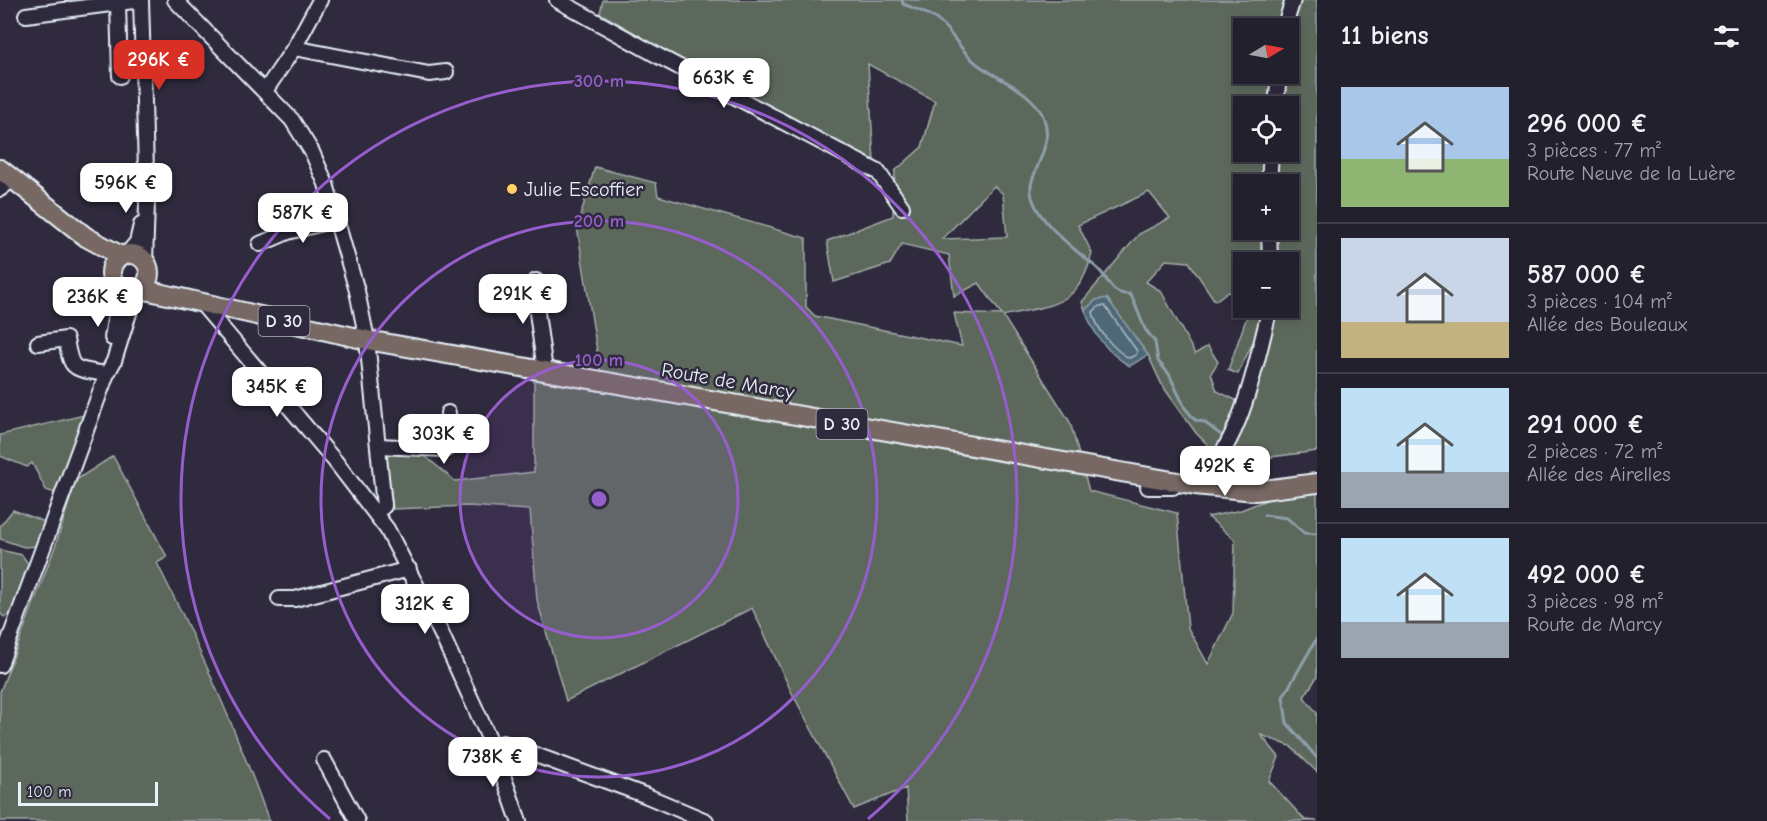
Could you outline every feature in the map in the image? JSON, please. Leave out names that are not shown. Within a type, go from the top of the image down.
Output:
[{"type":"main road","points":[[4,179],[120,259]]},
{"type":"main road","points":[[134,254],[147,266],[146,285],[132,290],[111,276],[120,259],[134,254]]},
{"type":"main road","name":"Route de Marcy","points":[[147,266],[171,289],[201,303]]},
{"type":"main road","name":"Route de Marcy","points":[[132,290],[367,340],[1192,485],[1211,479],[1248,491]]},
{"type":"main road","name":"Route de Marcy","points":[[1071,465],[1148,487],[1197,496],[1229,498],[1248,491],[1317,483]]},
{"type":"street","points":[[26,15],[141,0],[148,225],[147,266]]},
{"type":"street","points":[[175,0],[292,120],[312,152],[338,219],[367,340],[384,506],[377,512]]},
{"type":"street","points":[[265,91],[294,48],[320,0]]},
{"type":"street","points":[[557,0],[878,172],[902,207]]},
{"type":"street","points":[[1287,18],[1293,0]]},
{"type":"street","points":[[118,3],[120,76]]},
{"type":"street","points":[[294,48],[429,74],[446,72]]},
{"type":"street","points":[[120,259],[137,242],[146,184]]},
{"type":"street","points":[[260,244],[288,232],[338,219]]},
{"type":"street","points":[[536,281],[535,298],[545,370]]},
{"type":"street","points":[[0,664],[132,290]]},
{"type":"street","points":[[201,303],[377,512],[409,569],[493,747],[519,821]]},
{"type":"street","points":[[1211,479],[1218,455],[1241,417],[1267,318]]},
{"type":"street","points":[[38,343],[66,339],[70,363],[77,370],[104,370]]},
{"type":"street","points":[[378,447],[446,449],[450,445],[448,413]]},
{"type":"street","name":"Route de Marcy","points":[[1148,487],[1200,490],[1211,479]]},
{"type":"street","points":[[279,599],[295,599],[409,569]]},
{"type":"street","points":[[493,747],[503,743],[647,796],[706,821]]},
{"type":"street","points":[[324,760],[357,821]]},
{"type":"green space","points":[[603,0],[1317,0],[1317,451],[1271,457],[1254,482],[1226,480],[1218,474],[1225,462],[1196,433],[1162,385],[1148,355],[1129,331],[1096,300],[1085,310],[1082,302],[1139,234],[1170,218],[1149,192],[1078,225],[1092,253],[1079,285],[1071,294],[1048,306],[1003,316],[1070,422],[1089,491],[1177,513],[1188,628],[1208,664],[1233,613],[1235,540],[1208,517],[1241,510],[1279,495],[1317,490],[1317,677],[1304,697],[1317,713],[1317,772],[1290,746],[1261,735],[1279,757],[1269,781],[1305,820],[1317,821],[908,821],[906,788],[854,809],[792,693],[752,608],[566,701],[537,600],[530,510],[468,506],[393,509],[386,453],[426,457],[455,481],[534,472],[534,380],[603,388],[577,227],[595,167],[656,183],[658,196],[806,238],[806,307],[815,316],[962,346],[954,313],[1002,315],[979,283],[954,296],[949,255],[902,244],[890,264],[834,282],[827,241],[893,216],[895,171],[922,147],[935,101],[868,64],[874,161],[657,46],[600,13]],"holes":[[[994,186],[1003,194],[1007,237],[942,239]],[[1233,252],[1299,252],[1299,318],[1246,318],[1228,370],[1238,374],[1252,344],[1263,352],[1250,407],[1217,391],[1211,373],[1218,362],[1208,346],[1195,354],[1161,291],[1146,282],[1166,260],[1189,262],[1215,301],[1227,292],[1233,293]]]},
{"type":"green space","points":[[84,415],[55,493],[46,490],[32,463],[27,467],[0,456],[0,435]]},
{"type":"green space","points":[[113,456],[167,557],[157,563],[217,690],[269,821],[0,821],[0,692],[56,544],[76,480]]},
{"type":"green space","points":[[13,510],[45,522],[37,546],[24,547],[0,539],[0,526]]},
{"type":"green space","points":[[0,550],[22,555],[29,565],[11,615],[4,617],[0,613]]},
{"type":"water","points":[[1107,298],[1148,355],[1130,366],[1115,356],[1103,342],[1092,327],[1085,310],[1096,300]]},
{"type":"waterway","points":[[902,0],[903,4],[940,22],[976,63],[1022,92],[1038,107],[1046,125],[1046,141],[1032,181],[1031,193],[1035,205],[1053,230],[1097,268],[1110,286],[1118,292],[1130,294],[1145,329],[1155,342],[1158,361],[1169,374],[1185,408],[1195,420],[1204,422],[1225,438]]},
{"type":"waterway","points":[[1231,445],[1234,467],[1246,471]]},
{"type":"waterway","points":[[1264,515],[1287,518],[1304,533],[1317,534]]},
{"type":"waterway","points":[[1317,638],[1283,697],[1287,723],[1317,758]]},
{"type":"place","name":"Julie Escoffier","points":[[512,189]]}]
